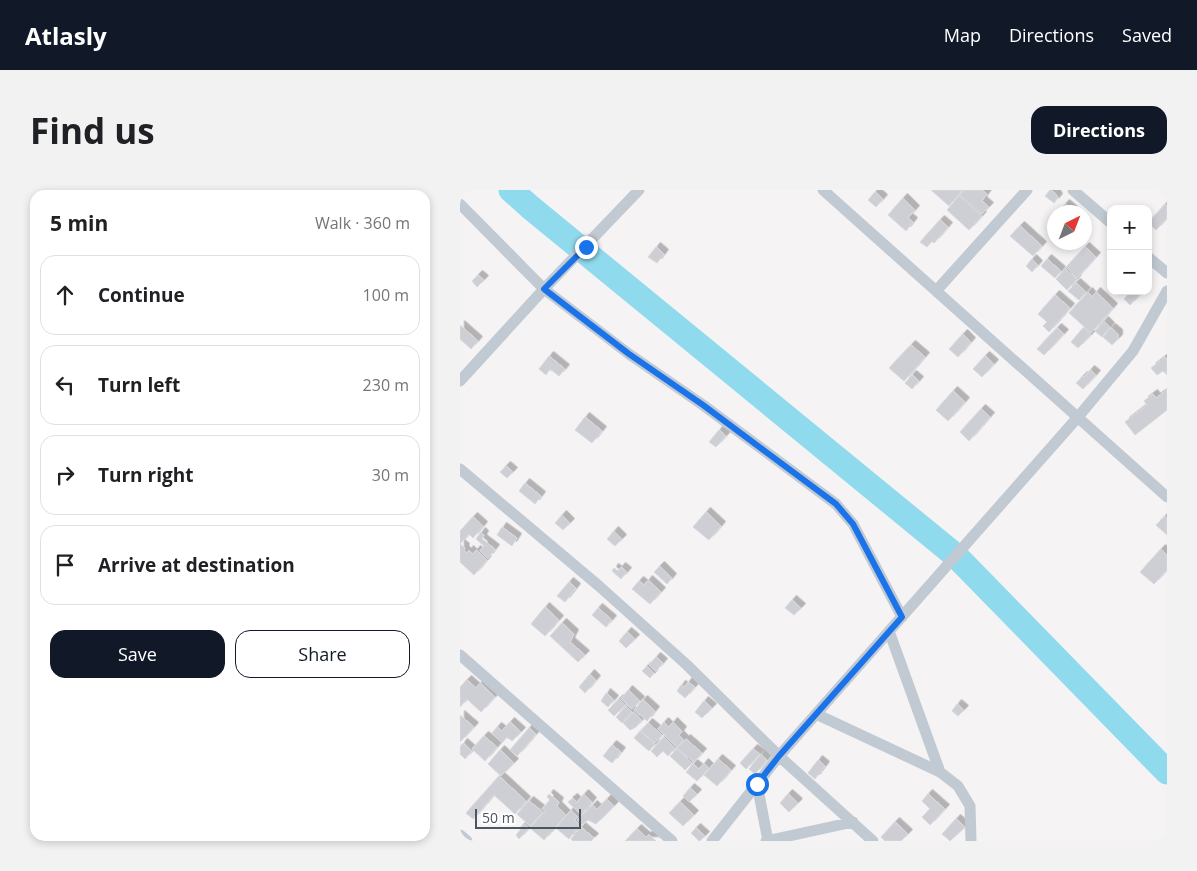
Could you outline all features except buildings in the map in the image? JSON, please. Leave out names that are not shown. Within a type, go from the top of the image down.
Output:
[{"type":"street","points":[[460,380],[639,190]]},
{"type":"street","points":[[823,190],[1167,497]]},
{"type":"street","points":[[936,291],[1027,190]]},
{"type":"street","points":[[1073,190],[1107,220]]},
{"type":"street","points":[[460,204],[544,289],[629,354],[703,405],[836,504],[853,524],[902,617]]},
{"type":"street","points":[[1152,260],[1167,273]]},
{"type":"street","points":[[712,841],[779,756],[1078,417],[1133,351],[1167,292]]},
{"type":"street","points":[[460,468],[599,586],[687,664],[779,756],[873,841]]},
{"type":"street","points":[[889,631],[940,772]]},
{"type":"street","points":[[460,655],[672,841]]},
{"type":"street","points":[[816,714],[940,772],[958,786],[970,806],[971,841]]},
{"type":"street","points":[[757,784],[767,841],[853,822]]},
{"type":"street","points":[[460,835],[467,841]]},
{"type":"waterway","points":[[511,190],[956,556],[1167,772]]},
{"type":"route","points":[[586,247],[544,289],[629,354],[703,405],[836,504],[853,524],[902,617],[779,756],[757,784]]}]
